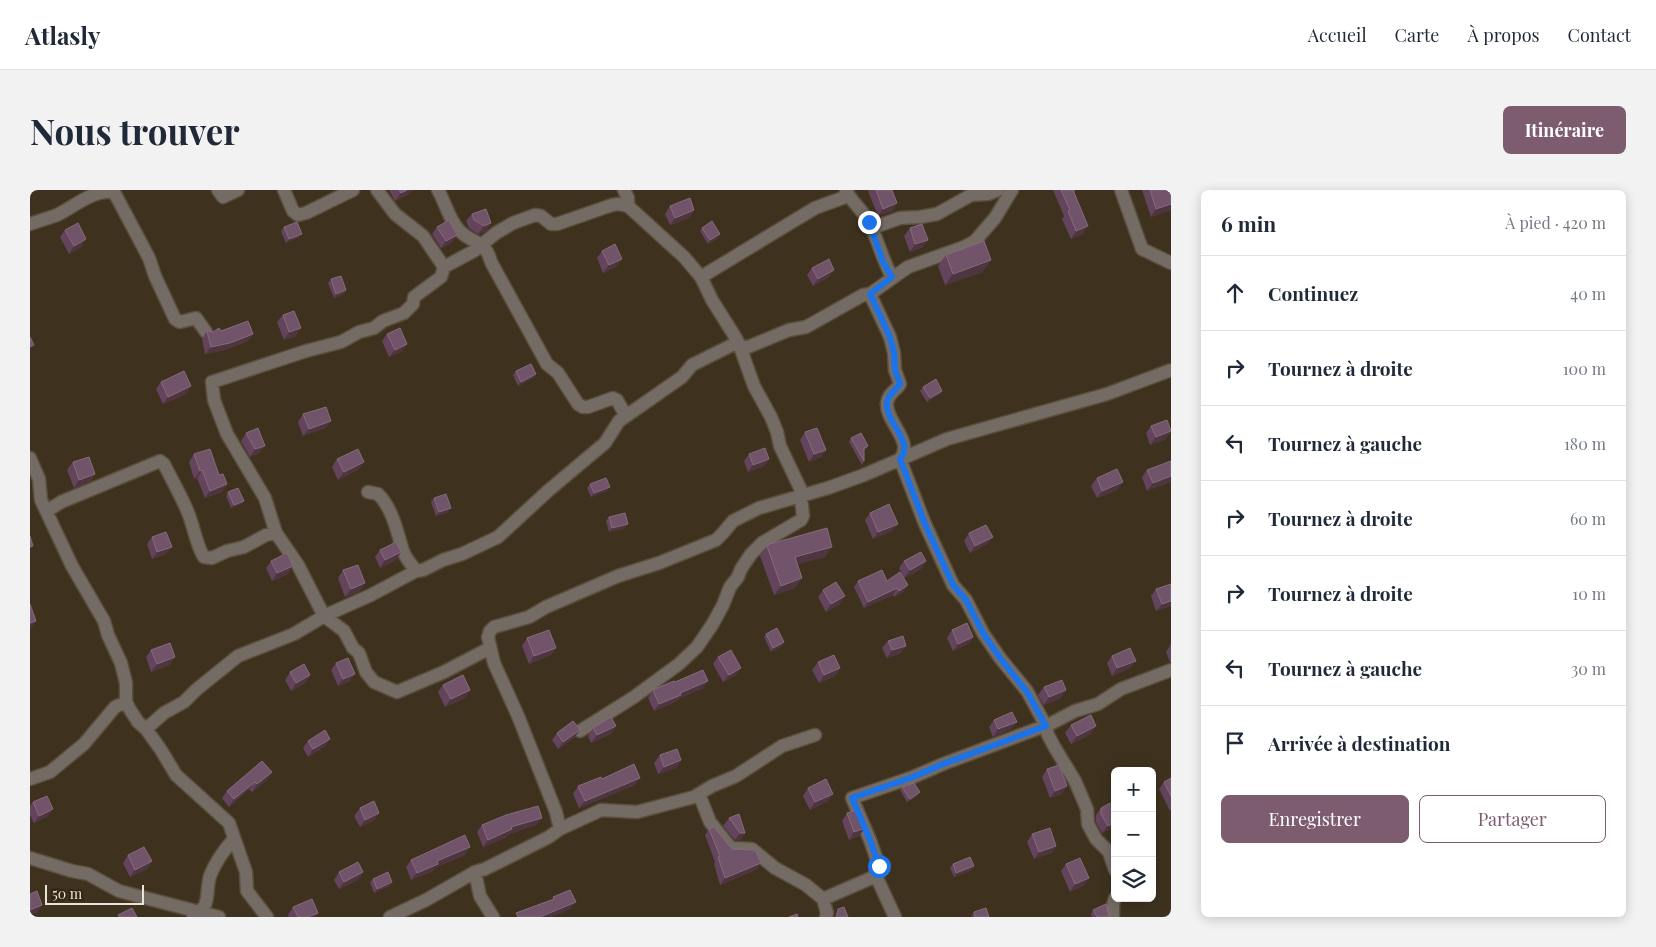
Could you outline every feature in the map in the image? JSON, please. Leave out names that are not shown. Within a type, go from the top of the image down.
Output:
[{"type":"street","points":[[30,224],[58,214],[89,194],[110,190],[116,191],[149,258],[155,276],[175,319],[180,322],[196,318],[206,332]]},
{"type":"street","points":[[218,190],[224,197],[238,190]]},
{"type":"street","points":[[284,190],[293,211],[298,215],[353,190]]},
{"type":"street","points":[[377,190],[394,214],[423,236],[444,267]]},
{"type":"street","points":[[624,190],[628,198],[628,206]]},
{"type":"street","points":[[872,228],[900,218],[937,214],[971,195],[988,194],[998,190]]},
{"type":"street","points":[[146,729],[164,713],[184,702],[238,656],[294,634],[324,616],[371,595],[416,571],[462,554],[498,537],[549,490],[605,443],[616,426],[626,416],[682,377],[692,365],[734,344],[748,347],[789,330],[806,327],[863,295],[870,294],[908,267],[964,247],[975,241],[996,218],[1012,190]]},
{"type":"street","points":[[1121,190],[1142,249],[1171,263]]},
{"type":"street","points":[[442,191],[457,228],[463,234],[482,245],[535,345],[547,364],[558,373],[578,404],[585,407],[613,398],[618,402],[626,416]]},
{"type":"street","points":[[701,277],[815,208],[847,193],[872,228],[883,262],[892,277]]},
{"type":"street","points":[[490,648],[444,672],[394,692],[376,684],[366,672],[359,653],[353,648],[344,631],[324,616],[298,565],[276,533],[265,498],[227,434],[214,400],[212,382],[306,351],[342,342],[359,332],[374,328],[383,321],[404,312],[413,304],[414,297],[441,277],[444,267],[452,261],[467,256],[506,226],[535,215],[541,216],[551,224],[557,224],[612,205],[628,206],[684,257],[701,277],[712,300],[739,344],[754,386],[771,417],[783,454],[800,488],[803,511],[802,518],[762,543],[751,554],[730,587],[724,606],[712,626],[691,653],[634,697],[580,731]]},
{"type":"street","points":[[870,294],[890,337],[894,353],[895,370],[900,384],[889,396],[887,406],[904,446],[903,456],[900,459]]},
{"type":"street","points":[[560,828],[556,812],[490,648],[488,638],[490,630],[494,627],[529,617],[552,604],[618,576],[659,563],[716,540],[733,521],[746,513],[846,481],[947,438],[1107,394],[1171,370]]},
{"type":"street","points":[[30,458],[39,479],[41,500],[72,566],[104,621],[106,631],[121,663],[126,683],[126,702],[138,722],[146,729],[162,750],[176,775],[229,823],[246,872],[247,890],[268,917]]},
{"type":"street","points":[[900,459],[925,524],[953,585],[966,600],[983,633],[1000,658],[1027,692],[1046,726],[1055,748],[1079,788],[1087,808],[1088,824],[1096,839],[1109,852],[1111,858]]},
{"type":"street","points":[[47,511],[61,502],[160,461],[164,464],[187,509],[204,558],[212,558],[266,535],[276,533]]},
{"type":"street","points":[[368,492],[378,494],[385,503],[399,533],[403,550],[416,571]]},
{"type":"street","points":[[895,917],[876,876],[879,866],[852,798],[913,777],[1046,726],[1075,711],[1098,704],[1122,689],[1171,670]]},
{"type":"street","points":[[30,780],[50,772],[84,744],[115,707],[126,702]]},
{"type":"street","points":[[390,917],[426,900],[475,872],[549,838],[560,828],[601,810],[637,812],[694,797],[712,786],[736,776],[782,746],[814,735]]},
{"type":"street","points":[[699,794],[710,822],[729,846],[734,849],[752,849],[775,868],[806,885],[823,899],[827,913],[826,917]]},
{"type":"street","points":[[195,915],[206,902],[211,874],[225,850],[234,840]]},
{"type":"street","points":[[30,858],[88,874],[126,893],[195,915],[219,917]]},
{"type":"street","points":[[475,872],[480,896],[493,917]]},
{"type":"street","points":[[823,899],[876,876]]},
{"type":"street","points":[[1113,917],[1114,902]]},
{"type":"building","points":[[876,190],[892,190],[897,203],[883,209]]},
{"type":"building","points":[[1061,190],[1073,190],[1088,226],[1076,231],[1068,211],[1070,210]]},
{"type":"building","points":[[1150,190],[1171,190],[1171,204],[1156,209]]},
{"type":"building","points":[[690,198],[694,210],[675,218],[670,206]]},
{"type":"building","points":[[486,209],[491,223],[484,226],[474,220],[472,214]]},
{"type":"building","points":[[449,220],[457,235],[446,241],[437,227]]},
{"type":"building","points":[[712,221],[720,234],[710,240],[702,228]]},
{"type":"building","points":[[297,222],[302,234],[289,239],[284,227]]},
{"type":"building","points":[[78,223],[86,239],[74,246],[65,230]]},
{"type":"building","points":[[922,224],[928,240],[915,244],[910,228]]},
{"type":"building","points":[[984,241],[991,260],[953,274],[946,255]]},
{"type":"building","points":[[615,244],[622,259],[609,265],[602,251]]},
{"type":"building","points":[[829,259],[834,270],[818,279],[812,268]]},
{"type":"building","points":[[341,276],[346,290],[336,294],[331,279]]},
{"type":"building","points":[[294,311],[301,328],[289,332],[283,315]]},
{"type":"building","points":[[248,321],[253,334],[230,343],[211,347],[207,331],[213,332],[219,328],[221,331]]},
{"type":"building","points":[[400,328],[407,344],[395,350],[387,334]]},
{"type":"building","points":[[30,337],[34,345],[30,347]]},
{"type":"building","points":[[531,364],[536,374],[521,382],[516,371]]},
{"type":"building","points":[[184,371],[191,386],[168,397],[161,382]]},
{"type":"building","points":[[936,379],[942,391],[930,398],[923,387]]},
{"type":"building","points":[[326,407],[331,421],[309,429],[303,414]]},
{"type":"building","points":[[1167,420],[1171,431],[1156,437],[1151,426]]},
{"type":"building","points":[[258,428],[265,446],[255,449],[246,433]]},
{"type":"building","points":[[817,428],[826,450],[814,454],[805,432]]},
{"type":"building","points":[[861,433],[868,446],[864,448],[864,461],[851,438]]},
{"type":"building","points":[[765,448],[769,459],[753,465],[749,454]]},
{"type":"building","points":[[210,449],[219,475],[223,474],[227,484],[210,491],[194,454]]},
{"type":"building","points":[[358,449],[364,462],[344,472],[337,459]]},
{"type":"building","points":[[89,457],[95,474],[79,480],[73,462]]},
{"type":"building","points":[[1171,461],[1171,476],[1153,483],[1147,470]]},
{"type":"building","points":[[1117,469],[1123,482],[1102,491],[1097,478]]},
{"type":"building","points":[[606,478],[610,487],[594,493],[590,484]]},
{"type":"building","points":[[238,488],[244,501],[234,505],[228,492]]},
{"type":"building","points":[[446,494],[451,508],[439,512],[434,498]]},
{"type":"building","points":[[889,504],[898,524],[878,532],[870,513]]},
{"type":"building","points":[[625,513],[628,524],[612,528],[609,517]]},
{"type":"building","points":[[986,525],[993,537],[975,546],[969,533]]},
{"type":"building","points":[[827,528],[832,547],[795,557],[802,578],[781,586],[767,546]]},
{"type":"building","points":[[166,532],[172,547],[157,552],[152,537]]},
{"type":"building","points":[[30,536],[33,546],[30,547]]},
{"type":"building","points":[[396,542],[401,552],[385,560],[380,550]]},
{"type":"building","points":[[921,552],[926,561],[910,570],[904,561]]},
{"type":"building","points":[[287,553],[293,566],[277,573],[271,561]]},
{"type":"building","points":[[358,565],[365,583],[351,589],[343,570]]},
{"type":"building","points":[[882,570],[887,581],[900,572],[908,585],[899,591],[897,588],[868,602],[858,581]]},
{"type":"building","points":[[836,582],[845,596],[831,604],[823,590]]},
{"type":"building","points":[[1171,584],[1171,601],[1162,604],[1156,589]]},
{"type":"building","points":[[30,604],[36,621],[30,623]]},
{"type":"building","points":[[967,623],[973,637],[958,644],[952,630]]},
{"type":"building","points":[[777,628],[784,642],[773,648],[766,634]]},
{"type":"building","points":[[549,630],[556,648],[534,656],[527,638]]},
{"type":"building","points":[[903,636],[906,646],[892,650],[888,641]]},
{"type":"building","points":[[170,643],[175,657],[157,664],[151,650]]},
{"type":"building","points":[[1130,648],[1136,661],[1117,668],[1112,656]]},
{"type":"building","points":[[731,650],[741,668],[729,675],[718,657]]},
{"type":"building","points":[[834,655],[840,668],[824,675],[818,662]]},
{"type":"building","points":[[348,658],[355,674],[343,679],[336,663]]},
{"type":"building","points":[[304,664],[310,675],[296,683],[290,672]]},
{"type":"building","points":[[703,670],[708,681],[659,704],[653,690]]},
{"type":"building","points":[[463,675],[470,690],[451,699],[443,685]]},
{"type":"building","points":[[1062,680],[1066,690],[1049,697],[1044,687]]},
{"type":"building","points":[[1012,712],[1017,722],[998,729],[994,720]]},
{"type":"building","points":[[1091,715],[1096,726],[1077,736],[1071,725]]},
{"type":"building","points":[[611,717],[616,726],[597,735],[593,728]]},
{"type":"building","points":[[573,721],[580,730],[563,742],[557,733]]},
{"type":"building","points":[[325,730],[330,739],[313,749],[308,741]]},
{"type":"building","points":[[677,749],[681,760],[664,767],[660,755]]},
{"type":"building","points":[[262,761],[272,772],[257,784],[255,782],[234,799],[227,791]]},
{"type":"building","points":[[634,764],[640,778],[585,801],[578,786],[601,777],[602,779]]},
{"type":"building","points":[[1059,765],[1067,786],[1055,791],[1047,769]]},
{"type":"building","points":[[1171,778],[1171,796],[1164,782]]},
{"type":"building","points":[[826,779],[833,794],[815,802],[808,788]]},
{"type":"building","points":[[914,783],[920,792],[910,799],[902,787]]},
{"type":"building","points":[[47,796],[53,809],[39,816],[33,802]]},
{"type":"building","points":[[374,801],[379,813],[365,820],[360,808]]},
{"type":"building","points":[[1110,803],[1111,805],[1111,824],[1108,826],[1101,814],[1101,808]]},
{"type":"building","points":[[538,806],[542,818],[511,827],[512,829],[488,840],[482,825],[506,815]]},
{"type":"building","points":[[857,810],[865,828],[854,832],[847,813]]},
{"type":"building","points":[[739,814],[745,833],[740,833],[729,818]]},
{"type":"building","points":[[714,827],[732,849],[754,850],[761,863],[725,878],[718,857],[720,856],[709,829]]},
{"type":"building","points":[[1050,828],[1056,846],[1039,852],[1032,834]]},
{"type":"building","points":[[465,835],[470,847],[437,861],[438,864],[417,873],[411,860]]},
{"type":"building","points":[[144,847],[152,861],[135,870],[128,855]]},
{"type":"building","points":[[970,857],[974,866],[956,873],[953,864]]},
{"type":"building","points":[[1080,858],[1089,878],[1075,884],[1066,864]]},
{"type":"building","points":[[358,862],[363,872],[344,882],[339,872]]},
{"type":"building","points":[[388,872],[392,882],[377,889],[373,879]]},
{"type":"building","points":[[570,890],[576,902],[540,917],[518,917],[516,913],[554,899],[553,897]]},
{"type":"building","points":[[37,891],[42,905],[30,910],[30,894]]},
{"type":"building","points":[[312,899],[318,913],[308,917],[298,917],[293,907]]},
{"type":"building","points":[[1106,904],[1109,917],[1097,917],[1093,910]]},
{"type":"building","points":[[844,907],[848,917],[836,917],[838,909]]},
{"type":"building","points":[[132,908],[137,917],[119,917],[118,915]]},
{"type":"building","points":[[986,908],[989,917],[975,917],[974,912]]},
{"type":"route","points":[[869,222],[883,262],[892,277],[870,294],[885,324],[893,346],[895,370],[900,384],[889,396],[887,406],[904,446],[903,456],[900,459],[925,524],[953,585],[966,600],[983,633],[1000,658],[1027,692],[1046,726],[913,777],[852,798],[879,866]]}]
